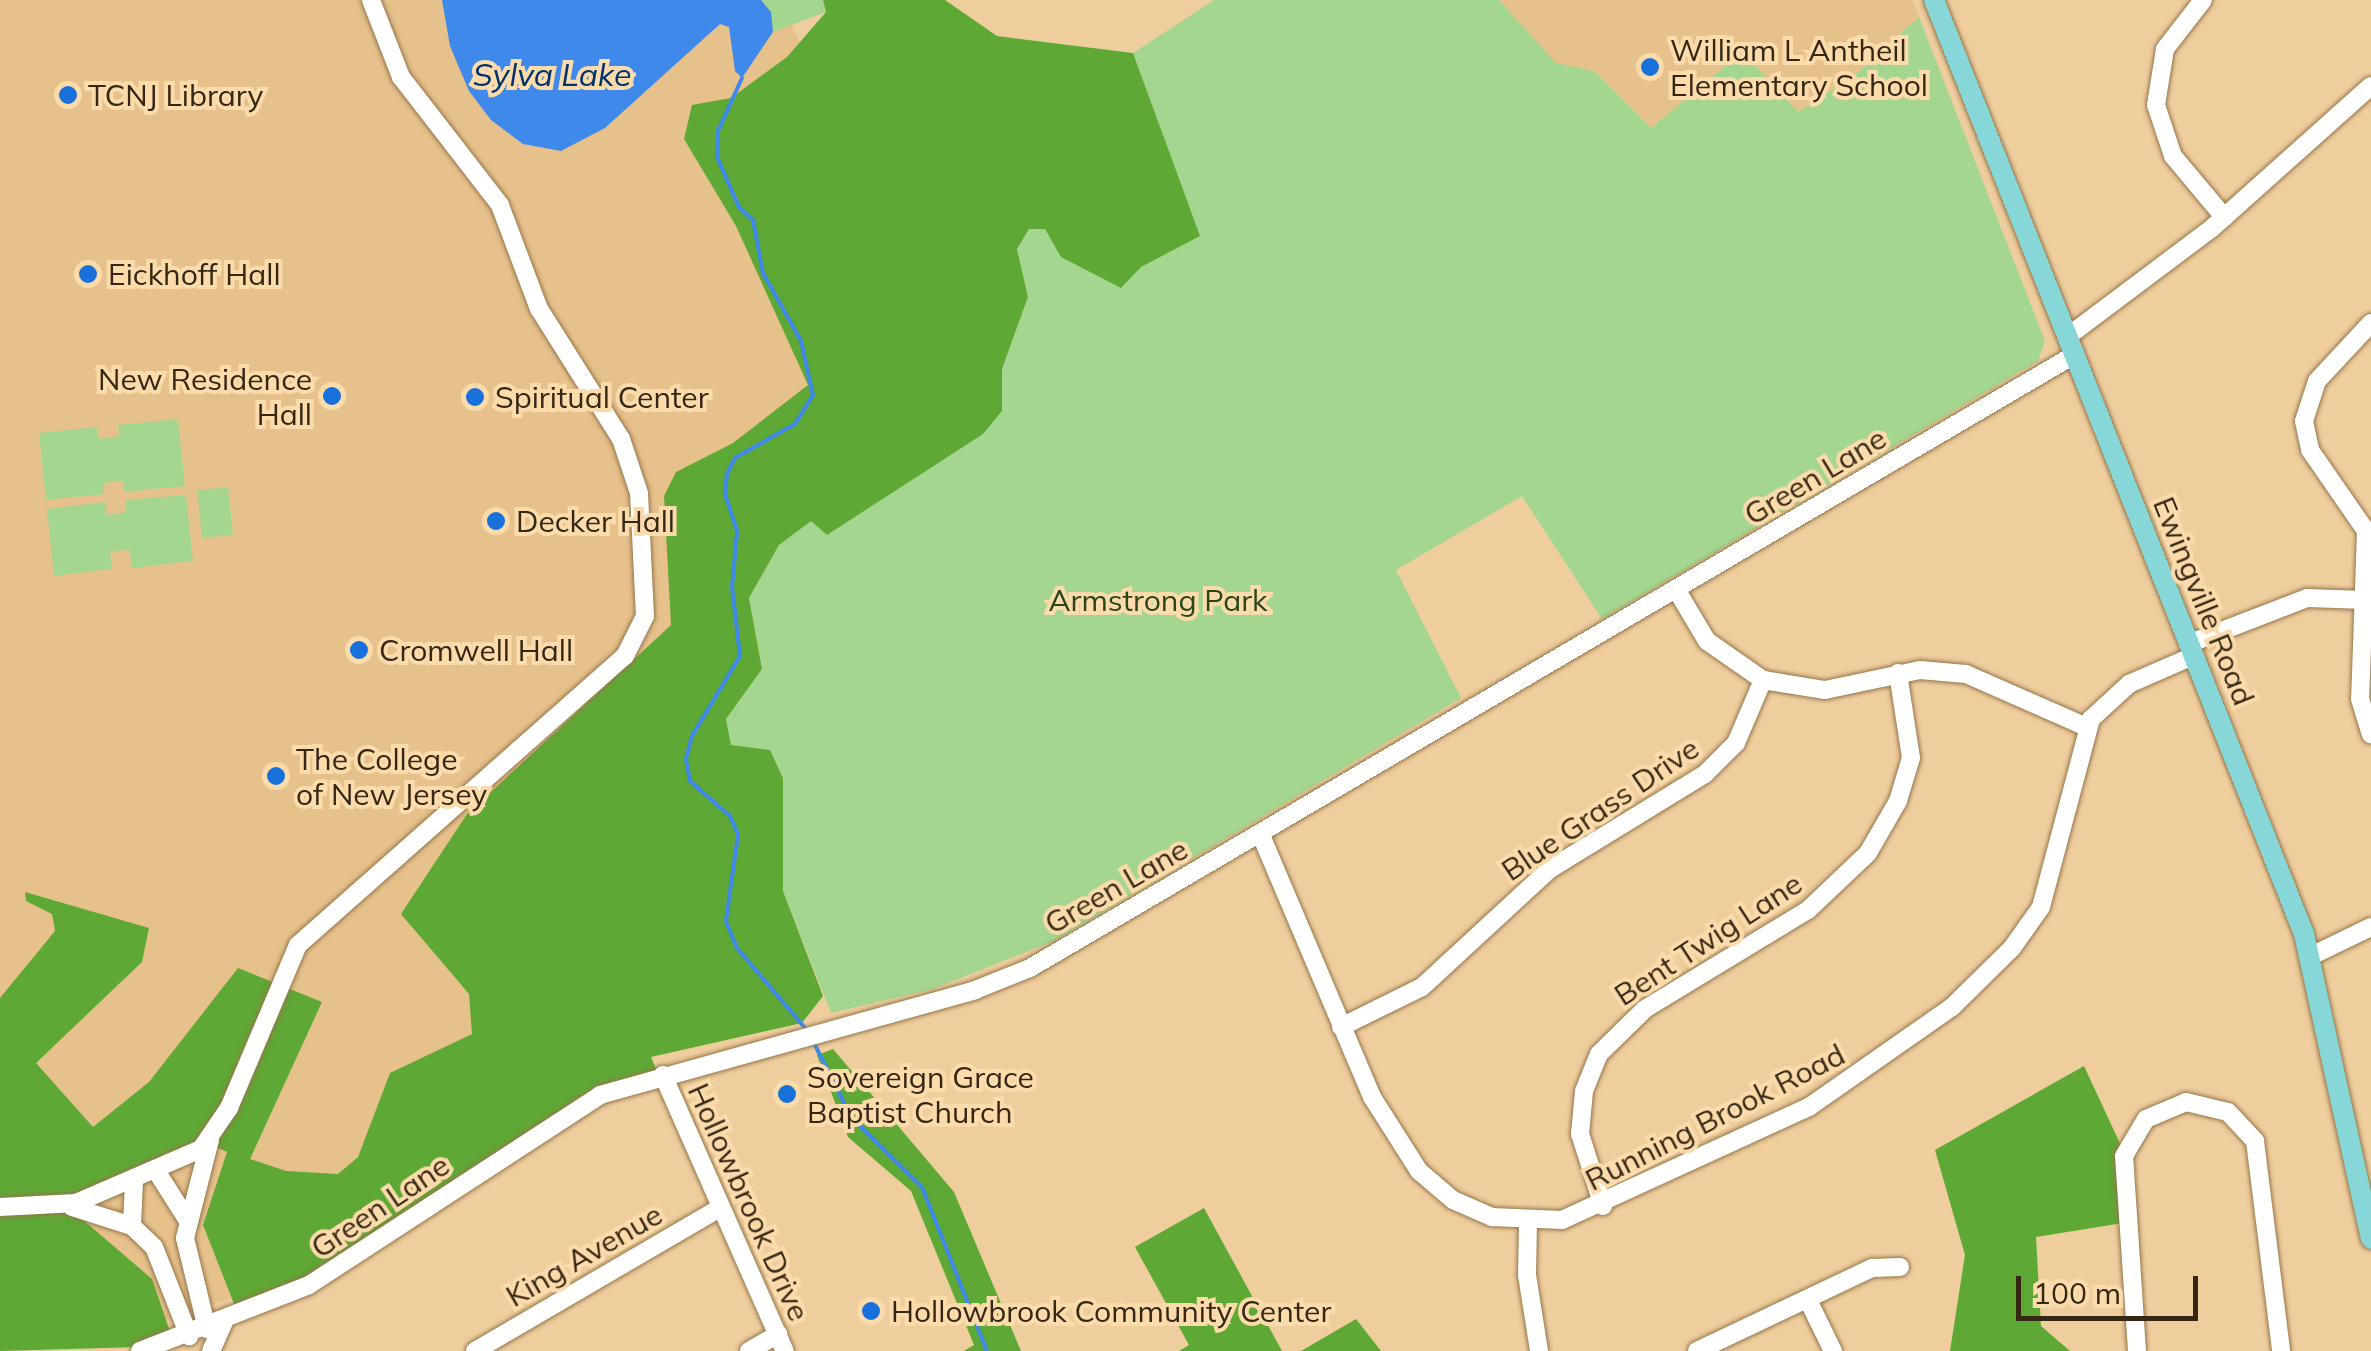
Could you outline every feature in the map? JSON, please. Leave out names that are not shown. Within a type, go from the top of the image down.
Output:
[{"type":"main road","name":"Ewingville Road","points":[[1934,0],[2311,956],[2371,1239]]},
{"type":"street","points":[[202,1334],[186,1256],[188,1221],[210,1140],[298,945],[625,656],[648,604],[640,492],[621,439],[539,308],[500,205],[401,77],[371,0]]},
{"type":"street","points":[[2204,0],[2165,48],[2156,105],[2173,156],[2224,217]]},
{"type":"street","name":"Green Lane","points":[[140,1351],[202,1334],[339,1268],[576,1107],[663,1075],[1006,980],[1676,589],[2070,346],[2224,217],[2371,86]]},
{"type":"street","points":[[2371,324],[2317,381],[2304,421],[2310,450],[2366,531],[2360,700],[2371,734]]},
{"type":"street","points":[[1676,589],[1707,641],[1763,680],[1824,690],[1898,673],[1944,670],[1990,680],[2087,727]]},
{"type":"street","name":"Running Brook Road","points":[[1260,833],[1372,1097],[1420,1171],[1472,1210],[1528,1223],[1603,1206],[1826,1098],[1908,1043],[1983,978],[2027,930],[2051,886],[2087,727],[2114,693],[2191,650],[2307,598],[2366,600]]},
{"type":"street","name":"Bent Twig Lane","points":[[1603,1206],[1580,1134],[1584,1092],[1599,1054],[1636,1015],[1808,910],[1868,852],[1898,801],[1911,758],[1898,673]]},
{"type":"street","name":"Blue Grass Drive","points":[[1341,1027],[1422,987],[1550,869],[1705,774],[1736,744],[1763,680]]},
{"type":"street","points":[[2311,956],[2371,927]]},
{"type":"street","name":"Hollowbrook Drive","points":[[663,1075],[782,1342]]},
{"type":"street","points":[[2136,1351],[2124,1156],[2146,1119],[2186,1102],[2228,1112],[2255,1141],[2281,1351]]},
{"type":"street","points":[[67,1206],[157,1172],[210,1140]]},
{"type":"street","points":[[157,1172],[188,1221]]},
{"type":"street","points":[[132,1226],[134,1182]]},
{"type":"street","points":[[0,1207],[67,1206],[132,1226],[162,1258],[211,1351]]},
{"type":"street","name":"King Avenue","points":[[475,1351],[722,1207]]},
{"type":"street","points":[[1528,1223],[1528,1276],[1539,1351]]},
{"type":"street","points":[[1698,1351],[1872,1268],[1900,1267]]},
{"type":"street","points":[[1808,1300],[1833,1351]]},
{"type":"street","points":[[749,1351],[782,1342]]},
{"type":"shaded area","name":"The College of New Jersey","points":[[0,0],[782,0],[813,76],[840,373],[521,1105],[260,1289],[135,1330],[0,1335]]},
{"type":"shaded area","name":"William L Antheil Elementary School","points":[[1499,0],[1912,0],[1919,17],[1856,74],[1797,112],[1742,52],[1651,128],[1594,71],[1556,64]]},
{"type":"green space","points":[[761,0],[823,0],[826,12],[773,32],[771,12]]},
{"type":"green space","points":[[823,0],[945,0],[997,36],[1133,53],[1200,236],[1141,267],[1121,288],[1061,257],[1045,229],[1029,229],[1017,249],[1028,297],[1002,369],[1002,411],[983,434],[827,535],[811,521],[779,545],[749,598],[762,669],[726,719],[731,745],[770,750],[783,778],[783,891],[823,996],[802,1023],[651,1057],[662,1083],[577,1112],[240,1319],[203,1225],[227,1152],[200,1140],[67,1206],[152,1279],[175,1346],[0,1351],[0,998],[55,931],[52,914],[26,901],[25,892],[149,928],[142,962],[36,1063],[93,1127],[149,1082],[238,968],[322,1002],[250,1159],[286,1171],[338,1174],[358,1157],[390,1073],[472,1034],[469,994],[401,914],[467,814],[671,625],[664,496],[676,472],[733,443],[808,385],[736,226],[684,139],[692,105],[731,98],[787,57],[826,12]]},
{"type":"green space","name":"Armstrong Park","points":[[1214,0],[1499,0],[1556,63],[1594,71],[1651,128],[1742,52],[1798,112],[1856,74],[1919,17],[2045,341],[2038,361],[1602,619],[1522,496],[1396,570],[1461,698],[1054,941],[933,989],[831,1013],[783,891],[783,778],[770,750],[731,745],[726,719],[762,669],[749,598],[779,545],[811,520],[827,535],[1002,411],[1002,369],[1028,297],[1017,249],[1029,229],[1045,229],[1062,257],[1141,267],[1199,236],[1133,53]]},
{"type":"green space","points":[[178,419],[185,486],[125,492],[123,481],[103,483],[104,494],[46,500],[39,433],[97,427],[99,439],[119,436],[118,425]]},
{"type":"green space","points":[[228,487],[233,535],[202,538],[197,490]]},
{"type":"green space","points":[[186,495],[193,561],[132,568],[129,549],[110,552],[112,569],[54,576],[47,509],[105,502],[107,515],[126,512],[125,500]]},
{"type":"green space","points":[[833,1049],[954,1192],[1021,1351],[964,1351],[974,1345],[911,1191],[848,1137],[817,1055]]},
{"type":"green space","points":[[2084,1066],[2124,1152],[2123,1223],[2036,1237],[2041,1326],[2070,1351],[1950,1351],[1965,1255],[1935,1150]]},
{"type":"green space","points":[[1204,1208],[1282,1351],[1179,1351],[1189,1345],[1135,1247]]},
{"type":"green space","points":[[1356,1319],[1381,1351],[1301,1351]]},
{"type":"water","name":"Sylva Lake","points":[[442,0],[761,0],[771,12],[773,32],[742,78],[735,71],[729,27],[720,24],[605,128],[561,151],[523,144],[491,120],[469,91],[450,46]]},
{"type":"waterway","points":[[742,78],[718,131],[717,157],[739,207],[753,220],[763,273],[801,341],[813,395],[795,424],[735,458],[727,474],[725,494],[737,532],[732,587],[740,656],[692,736],[686,759],[690,781],[730,816],[738,834],[726,921],[737,948],[806,1029]]},
{"type":"waterway","points":[[813,1041],[851,1117],[922,1187],[987,1351]]},
{"type":"place","name":"William L Antheil Elementary School","points":[[1650,67]]},
{"type":"place","name":"TCNJ Library","points":[[68,95]]},
{"type":"place","name":"Eickhoff Hall","points":[[88,274]]},
{"type":"place","name":"New Residence Hall","points":[[332,396]]},
{"type":"place","name":"Spiritual Center","points":[[475,397]]},
{"type":"place","name":"Decker Hall","points":[[496,521]]},
{"type":"place","name":"Cromwell Hall","points":[[359,650]]},
{"type":"place","name":"The College of New Jersey","points":[[276,776]]},
{"type":"place","name":"Sovereign Grace Baptist Church","points":[[787,1094]]},
{"type":"place","name":"Hollowbrook Community Center","points":[[871,1311]]}]
